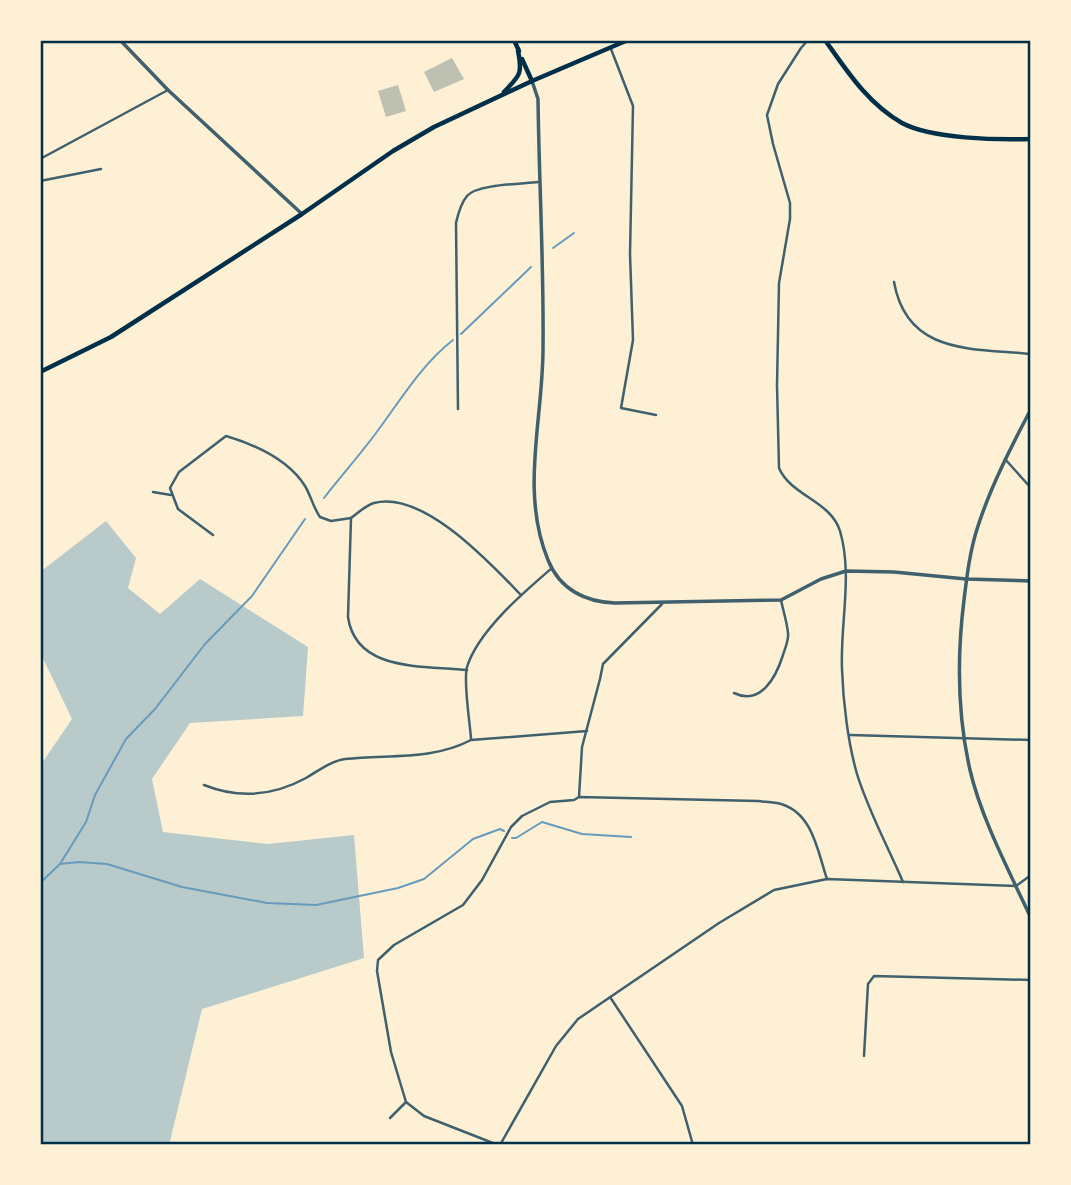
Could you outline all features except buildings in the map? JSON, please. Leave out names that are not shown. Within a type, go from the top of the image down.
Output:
[{"type":"main road","points":[[514,40],[532,81]]},
{"type":"main road","points":[[40,372],[111,337],[302,214],[393,151],[434,127],[502,94],[628,40]]},
{"type":"main road","points":[[825,40],[856,83],[902,123],[917,129],[956,136],[1031,139]]},
{"type":"main road","points":[[502,94],[519,77],[521,65],[518,51]]},
{"type":"street","points":[[120,40],[168,90],[302,214]]},
{"type":"street","points":[[808,40],[778,85],[768,115],[773,144],[790,203],[779,283],[777,450],[781,473],[835,518],[843,543],[846,571],[842,668],[850,735],[857,774],[903,881]]},
{"type":"street","points":[[611,49],[633,106],[630,254],[634,341],[621,408],[656,415]]},
{"type":"street","points":[[532,81],[538,99],[543,351],[533,474],[538,519],[547,558],[552,568],[574,593],[591,601],[663,603],[781,600],[821,579],[846,571],[1031,581]]},
{"type":"street","points":[[40,159],[168,90]]},
{"type":"street","points":[[40,181],[101,169]]},
{"type":"street","points":[[458,409],[458,213],[467,196],[473,192],[538,182]]},
{"type":"street","points":[[894,282],[903,312],[911,323],[929,338],[954,346],[1031,354]]},
{"type":"street","points":[[1031,409],[1005,459],[977,528],[966,579],[959,645],[960,716],[970,770],[980,802],[1031,918]]},
{"type":"street","points":[[213,534],[178,509],[170,488],[179,472],[226,436],[245,441],[291,468],[306,487],[320,517],[331,521],[351,518],[372,503],[395,501],[422,511],[486,559],[521,595]]},
{"type":"street","points":[[1005,459],[1031,488]]},
{"type":"street","points":[[153,492],[171,495]]},
{"type":"street","points":[[351,518],[348,617],[349,625],[359,643],[385,661],[467,670]]},
{"type":"street","points":[[471,740],[467,670],[475,650],[521,595],[552,568]]},
{"type":"street","points":[[734,693],[741,696],[752,695],[760,693],[769,685],[789,635],[781,600]]},
{"type":"street","points":[[579,796],[582,747],[603,664],[663,603]]},
{"type":"street","points":[[204,785],[226,794],[274,792],[337,761],[424,754],[455,748],[471,740],[587,732]]},
{"type":"street","points":[[850,735],[1031,740]]},
{"type":"street","points":[[827,879],[810,830],[792,810],[782,804],[579,796],[574,800],[550,802],[522,817],[511,827],[482,880],[463,905],[394,944],[378,960],[391,1052],[406,1102],[424,1116],[499,1145],[566,1031],[578,1019],[719,923],[774,890],[827,879],[1016,886],[1031,875]]},
{"type":"street","points":[[864,1056],[868,984],[874,976],[1031,980]]},
{"type":"street","points":[[610,996],[681,1106],[692,1145]]},
{"type":"street","points":[[390,1118],[406,1102]]},
{"type":"shaded area","points":[[106,521],[136,558],[128,588],[160,614],[200,579],[308,647],[303,716],[190,723],[152,779],[163,832],[268,844],[354,835],[364,958],[202,1009],[169,1145],[40,1145],[40,766],[72,719],[40,652],[40,572]]},
{"type":"waterway","points":[[553,248],[574,233]]},
{"type":"waterway","points":[[461,334],[531,267]]},
{"type":"waterway","points":[[324,498],[421,372],[453,340]]},
{"type":"waterway","points":[[40,883],[60,864],[86,822],[95,795],[126,739],[155,709],[205,644],[252,596],[305,519]]},
{"type":"waterway","points":[[512,838],[542,822],[582,834],[631,837]]},
{"type":"waterway","points":[[60,864],[107,864],[182,887],[267,903],[316,905],[398,888],[424,879],[473,839],[500,829],[504,831]]}]
